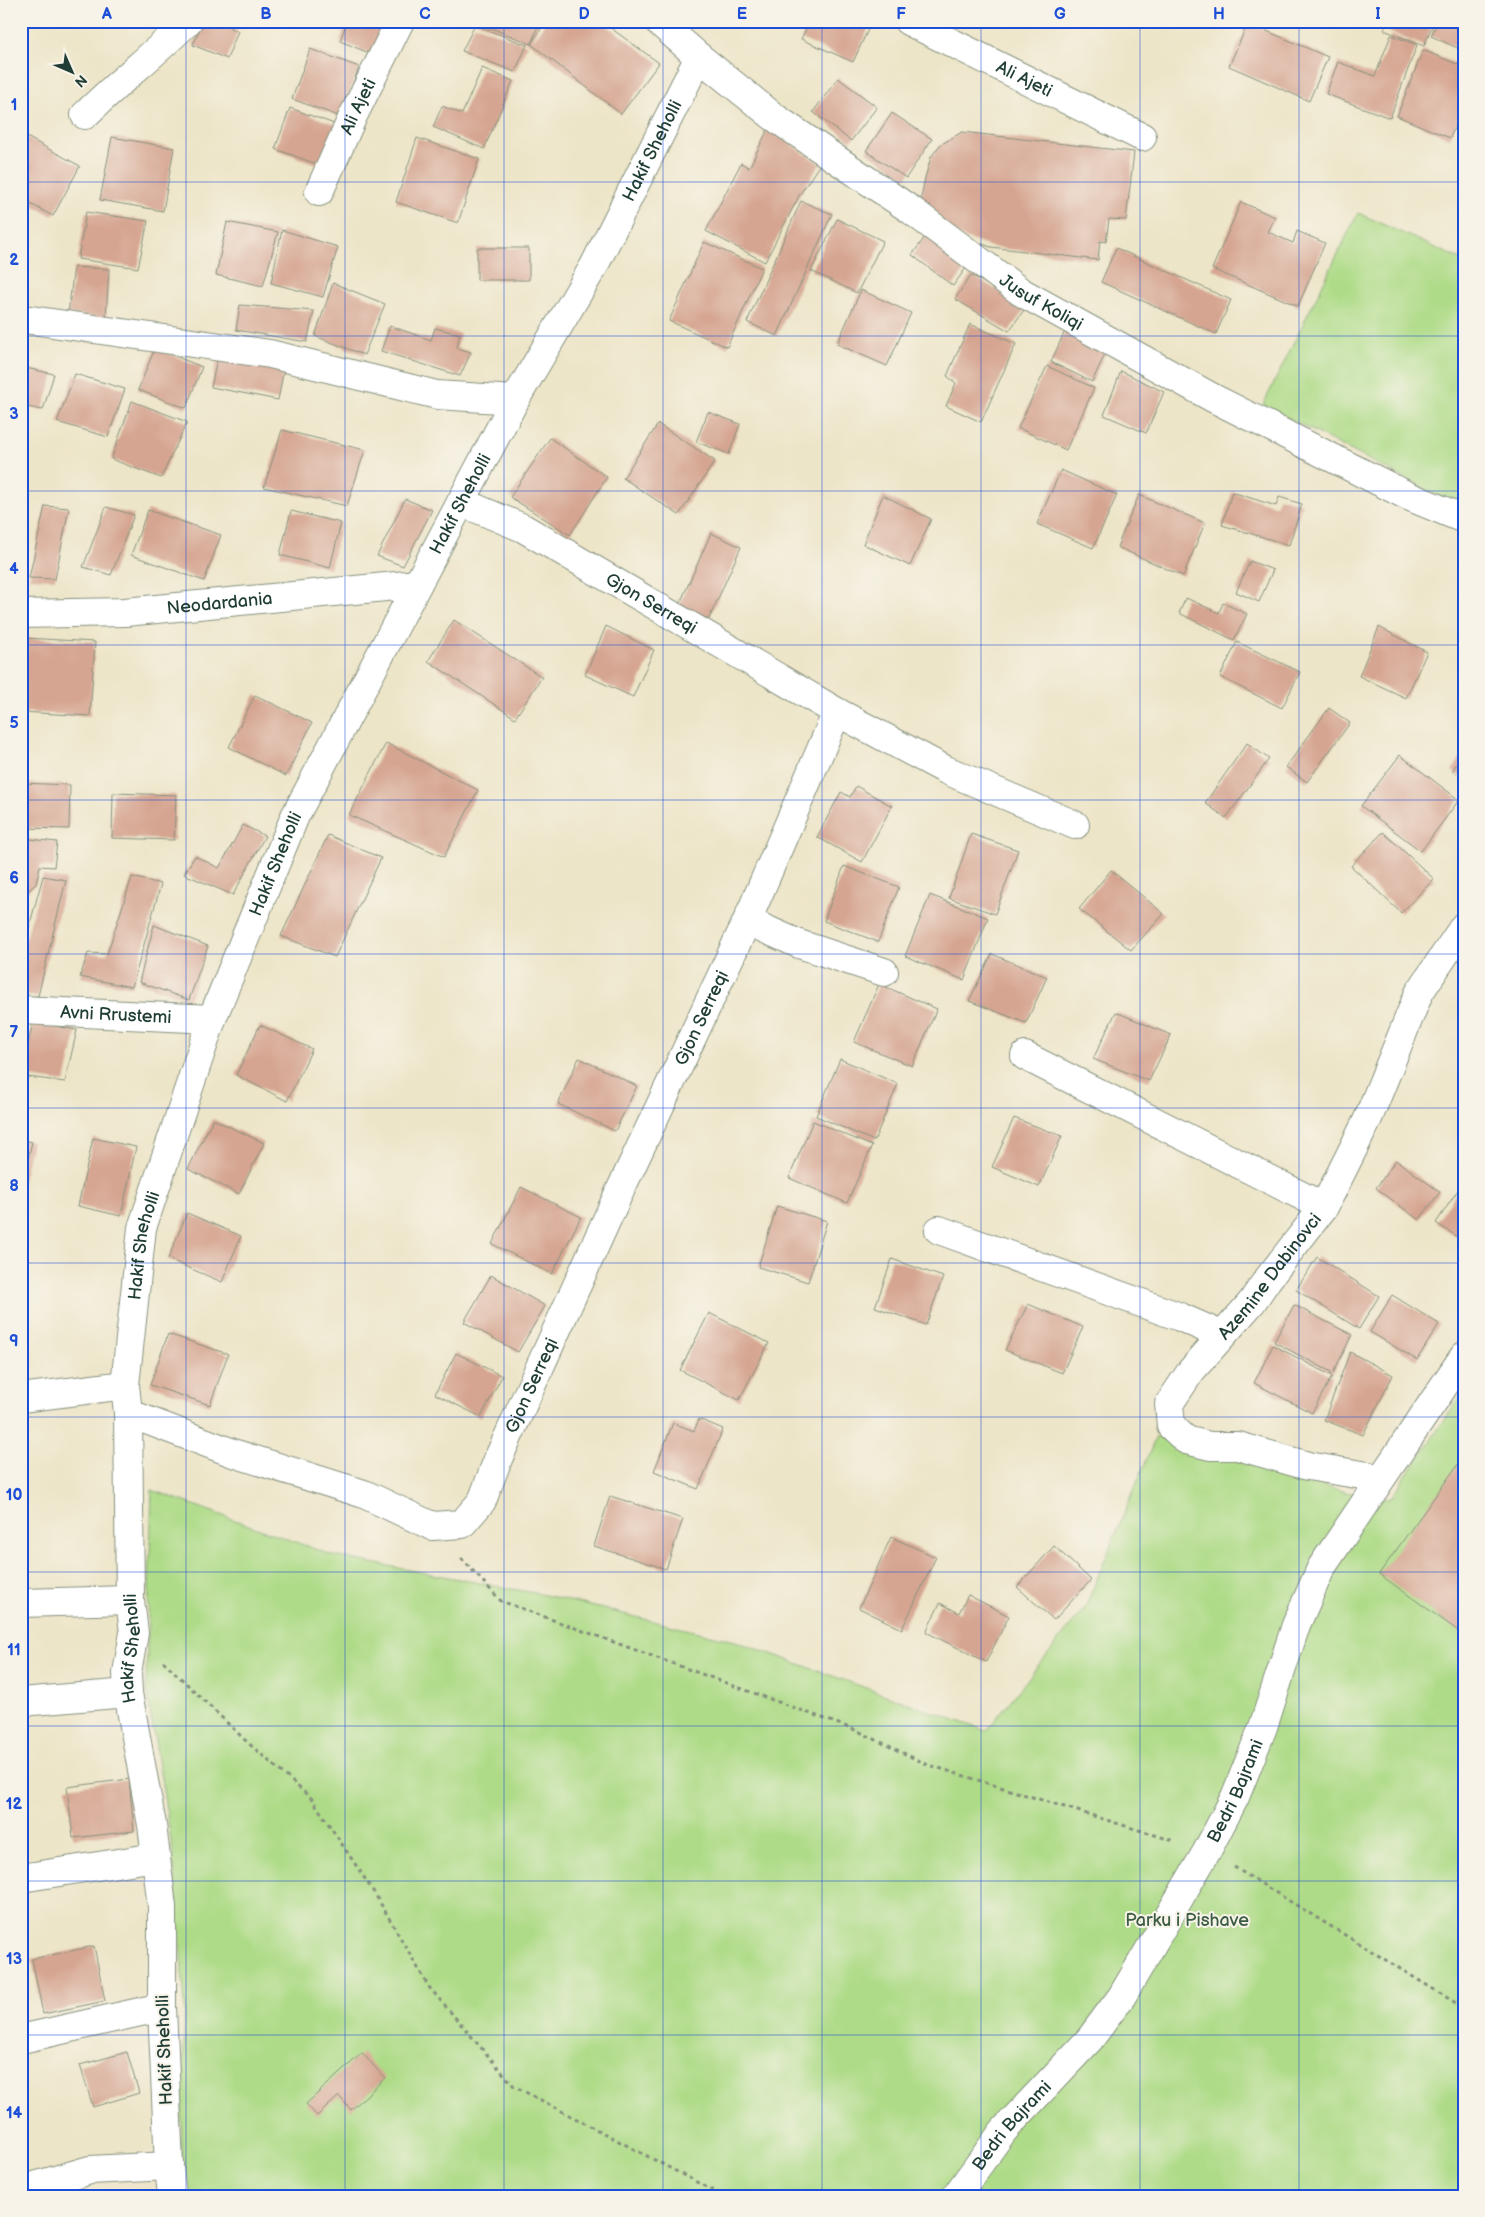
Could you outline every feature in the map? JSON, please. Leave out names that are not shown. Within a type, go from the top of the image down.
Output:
[{"type":"street","points":[[85,115],[112,87],[156,53],[188,21]]},
{"type":"street","name":"Ali Ajeti","points":[[319,192],[353,116],[400,21]]},
{"type":"street","name":"Jusuf Koliqi","points":[[658,21],[699,57],[774,117],[911,210],[1021,292],[1213,398],[1408,496],[1464,519]]},
{"type":"street","name":"Ali Ajeti","points":[[908,21],[1142,136]]},
{"type":"street","name":"Hakif Sheholli","points":[[172,2196],[162,2007],[162,1908],[156,1857],[128,1693],[127,1672],[134,1632],[130,1600],[128,1412],[125,1385],[142,1228],[212,1019],[295,816],[515,400],[594,266],[699,57]]},
{"type":"street","points":[[24,318],[270,354],[438,395],[515,400]]},
{"type":"street","name":"Gjon Serreqi","points":[[461,502],[523,528],[838,712],[946,770],[1074,825]]},
{"type":"street","name":"Neodardania","points":[[21,614],[125,612],[417,584]]},
{"type":"street","name":"Gjon Serreqi","points":[[128,1412],[233,1453],[364,1494],[432,1526],[462,1524],[482,1502],[506,1441],[614,1204],[748,921],[838,712]]},
{"type":"street","points":[[748,921],[799,944],[884,972]]},
{"type":"street","name":"Azemine Dabinovci","points":[[1380,1478],[1308,1466],[1238,1446],[1210,1446],[1186,1440],[1171,1426],[1169,1404],[1191,1371],[1252,1302],[1324,1206],[1367,1121],[1419,993],[1464,926]]},
{"type":"street","name":"Avni Rrustemi","points":[[21,1010],[212,1019]]},
{"type":"street","points":[[1025,1056],[1324,1206]]},
{"type":"street","points":[[939,1230],[1180,1317],[1221,1335]]},
{"type":"street","name":"Bedri Bajrami","points":[[956,2196],[1004,2130],[1090,2039],[1116,2003],[1207,1851],[1235,1797],[1281,1678],[1296,1625],[1321,1568],[1464,1356]]},
{"type":"street","points":[[21,1398],[125,1385]]},
{"type":"street","points":[[21,1603],[130,1600]]},
{"type":"street","points":[[21,1702],[128,1693]]},
{"type":"street","points":[[21,1878],[156,1857]]},
{"type":"street","points":[[21,2040],[162,2007]]},
{"type":"street","points":[[21,2190],[90,2170],[169,2166]]},
{"type":"path","points":[[432,1526],[501,1601],[858,1731],[926,1764],[1207,1851],[1464,2008]]},
{"type":"path","points":[[134,1632],[246,1741],[312,1799],[376,1894],[429,1987],[514,2086],[723,2196]]},
{"type":"green space","points":[[1358,213],[1464,261],[1464,509],[1263,405]]},
{"type":"green space","name":"Parku i Pishave","points":[[1464,1392],[1464,2196],[185,2196],[181,2146],[185,2004],[172,1846],[146,1685],[152,1490],[334,1556],[545,1595],[735,1641],[986,1731],[1085,1608],[1156,1437],[1345,1492],[1390,1499]]},
{"type":"building","points":[[203,21],[233,21],[230,28],[238,31],[227,59],[193,45]]},
{"type":"building","points":[[347,21],[388,21],[374,55],[340,41]]},
{"type":"building","points":[[474,21],[540,21],[531,44]]},
{"type":"building","points":[[546,21],[601,21],[659,63],[621,114],[531,44]]},
{"type":"building","points":[[810,21],[872,21],[853,62],[801,39]]},
{"type":"building","points":[[1388,21],[1434,21],[1424,46],[1384,30]]},
{"type":"building","points":[[1437,21],[1464,21],[1464,51],[1431,36]]},
{"type":"building","points":[[1248,23],[1328,57],[1309,101],[1229,66]]},
{"type":"building","points":[[475,25],[527,45],[515,72],[462,51]]},
{"type":"building","points":[[1391,35],[1417,45],[1390,118],[1326,94],[1338,62],[1375,76]]},
{"type":"building","points":[[310,49],[359,67],[341,117],[292,99]]},
{"type":"building","points":[[1423,50],[1464,67],[1464,104],[1450,138],[1397,116]]},
{"type":"building","points":[[482,68],[513,81],[484,149],[433,127],[442,106],[462,114]]},
{"type":"building","points":[[838,78],[877,107],[851,141],[813,112]]},
{"type":"building","points":[[290,108],[337,125],[322,166],[275,149]]},
{"type":"building","points":[[892,113],[932,139],[906,178],[866,151]]},
{"type":"building","points":[[768,129],[820,164],[800,194],[765,262],[706,231],[741,163],[749,168]]},
{"type":"building","points":[[962,132],[1134,152],[1126,220],[1109,219],[1106,242],[1100,241],[1098,260],[991,247],[962,237],[938,222],[921,198],[925,178],[931,157],[940,145]]},
{"type":"building","points":[[23,135],[80,166],[53,216],[21,199]]},
{"type":"building","points":[[112,137],[174,148],[163,211],[100,200]]},
{"type":"building","points":[[417,138],[479,159],[458,223],[396,202]]},
{"type":"building","points":[[801,201],[832,214],[777,336],[747,322]]},
{"type":"building","points":[[1241,202],[1275,217],[1268,232],[1293,243],[1297,231],[1325,243],[1298,306],[1212,269]]},
{"type":"building","points":[[86,212],[148,221],[138,268],[78,259]]},
{"type":"building","points":[[837,219],[883,241],[857,293],[811,271]]},
{"type":"building","points":[[227,222],[278,232],[263,286],[216,275]]},
{"type":"building","points":[[282,230],[338,247],[323,297],[271,283]]},
{"type":"building","points":[[930,230],[971,261],[953,286],[912,255]]},
{"type":"building","points":[[704,242],[762,268],[727,347],[669,321]]},
{"type":"building","points":[[477,248],[529,248],[529,280],[477,280]]},
{"type":"building","points":[[1116,248],[1231,300],[1216,334],[1101,282]]},
{"type":"building","points":[[74,267],[109,269],[106,318],[68,314]]},
{"type":"building","points":[[971,275],[1026,307],[1009,331],[955,299]]},
{"type":"building","points":[[333,283],[385,304],[364,355],[315,336]]},
{"type":"building","points":[[861,290],[911,313],[887,366],[837,344]]},
{"type":"building","points":[[240,305],[314,311],[307,342],[236,330]]},
{"type":"building","points":[[970,324],[1016,344],[981,422],[946,406],[956,383],[947,376]]},
{"type":"building","points":[[390,326],[431,340],[435,328],[460,334],[457,348],[471,352],[460,376],[381,351]]},
{"type":"building","points":[[1065,331],[1106,352],[1092,382],[1051,362]]},
{"type":"building","points":[[155,348],[202,367],[186,408],[138,390]]},
{"type":"building","points":[[219,350],[285,363],[278,400],[211,387]]},
{"type":"building","points":[[1047,366],[1094,388],[1066,450],[1018,428]]},
{"type":"building","points":[[21,367],[54,374],[43,410],[21,406]]},
{"type":"building","points":[[1121,371],[1164,392],[1146,433],[1104,415]]},
{"type":"building","points":[[75,374],[125,389],[108,437],[57,422]]},
{"type":"building","points":[[132,401],[187,422],[161,478],[111,459]]},
{"type":"building","points":[[708,412],[740,424],[729,454],[696,442]]},
{"type":"building","points":[[658,424],[715,461],[679,515],[623,478]]},
{"type":"building","points":[[282,430],[365,450],[347,506],[264,487]]},
{"type":"building","points":[[550,438],[607,477],[570,535],[510,497]]},
{"type":"building","points":[[1061,470],[1117,495],[1093,548],[1037,524]]},
{"type":"building","points":[[1232,492],[1276,506],[1279,497],[1302,504],[1289,545],[1222,525]]},
{"type":"building","points":[[883,495],[931,519],[910,566],[863,544]]},
{"type":"building","points":[[1139,495],[1205,523],[1183,576],[1117,547]]},
{"type":"building","points":[[405,499],[432,510],[403,566],[377,556]]},
{"type":"building","points":[[45,506],[69,508],[55,579],[29,578]]},
{"type":"building","points":[[106,507],[134,515],[111,575],[83,567]]},
{"type":"building","points":[[148,510],[221,535],[204,581],[131,555]]},
{"type":"building","points":[[291,511],[341,523],[330,568],[280,555]]},
{"type":"building","points":[[711,533],[741,547],[708,621],[678,608]]},
{"type":"building","points":[[1250,561],[1273,570],[1259,602],[1236,592]]},
{"type":"building","points":[[1186,598],[1219,613],[1223,603],[1247,614],[1234,640],[1179,613]]},
{"type":"building","points":[[454,620],[542,677],[515,718],[428,661]]},
{"type":"building","points":[[606,626],[654,650],[633,697],[585,675]]},
{"type":"building","points":[[1379,627],[1427,652],[1406,698],[1359,676]]},
{"type":"building","points":[[25,638],[95,642],[90,716],[21,712]]},
{"type":"building","points":[[1237,642],[1300,672],[1282,708],[1220,677]]},
{"type":"building","points":[[255,695],[312,723],[286,776],[229,747]]},
{"type":"building","points":[[1329,708],[1350,723],[1307,782],[1286,767]]},
{"type":"building","points":[[386,743],[478,790],[444,857],[349,815]]},
{"type":"building","points":[[1247,743],[1269,759],[1226,818],[1205,803]]},
{"type":"building","points":[[1464,753],[1464,779],[1452,771]]},
{"type":"building","points":[[1400,755],[1459,800],[1421,851],[1361,806]]},
{"type":"building","points":[[21,783],[70,785],[69,829],[21,828]]},
{"type":"building","points":[[856,786],[892,806],[862,862],[817,837],[841,792],[850,797]]},
{"type":"building","points":[[113,793],[176,795],[174,840],[112,838]]},
{"type":"building","points":[[243,825],[265,836],[233,895],[184,874],[195,856],[219,868]]},
{"type":"building","points":[[1383,832],[1434,879],[1401,913],[1351,866]]},
{"type":"building","points":[[971,834],[1018,850],[995,914],[949,898]]},
{"type":"building","points":[[328,835],[381,858],[335,957],[281,936]]},
{"type":"building","points":[[21,838],[57,842],[54,867],[40,866],[36,884],[21,897]]},
{"type":"building","points":[[844,866],[899,887],[878,942],[824,921]]},
{"type":"building","points":[[1111,870],[1164,914],[1131,950],[1079,909]]},
{"type":"building","points":[[43,876],[66,880],[38,996],[21,997],[21,957]]},
{"type":"building","points":[[132,877],[161,884],[132,987],[80,977],[88,953],[107,954]]},
{"type":"building","points":[[930,895],[988,918],[964,980],[905,956]]},
{"type":"building","points":[[154,925],[208,946],[189,1000],[139,982]]},
{"type":"building","points":[[992,954],[1047,977],[1026,1023],[969,1001]]},
{"type":"building","points":[[879,984],[937,1009],[912,1066],[854,1042]]},
{"type":"building","points":[[1116,1012],[1171,1035],[1149,1081],[1093,1059]]},
{"type":"building","points":[[33,1022],[77,1030],[65,1082],[21,1076]]},
{"type":"building","points":[[260,1025],[312,1049],[287,1101],[236,1075]]},
{"type":"building","points":[[579,1058],[637,1086],[615,1131],[558,1104]]},
{"type":"building","points":[[840,1059],[898,1084],[874,1141],[816,1116]]},
{"type":"building","points":[[1014,1118],[1062,1136],[1039,1187],[992,1167]]},
{"type":"building","points":[[213,1119],[264,1143],[239,1194],[188,1169]]},
{"type":"building","points":[[813,1121],[872,1146],[847,1203],[789,1178]]},
{"type":"building","points":[[93,1138],[136,1147],[121,1216],[78,1206]]},
{"type":"building","points":[[21,1139],[32,1142],[22,1185],[21,1185]]},
{"type":"building","points":[[1396,1160],[1440,1192],[1419,1220],[1376,1188]]},
{"type":"building","points":[[1464,1181],[1464,1241],[1436,1223]]},
{"type":"building","points":[[521,1187],[581,1217],[552,1274],[492,1244]]},
{"type":"building","points":[[777,1206],[827,1221],[808,1282],[758,1267]]},
{"type":"building","points":[[187,1213],[241,1236],[222,1282],[168,1259]]},
{"type":"building","points":[[1317,1257],[1379,1296],[1359,1329],[1296,1290]]},
{"type":"building","points":[[892,1259],[943,1277],[926,1325],[875,1307]]},
{"type":"building","points":[[491,1275],[545,1306],[518,1352],[464,1322]]},
{"type":"building","points":[[1392,1295],[1439,1324],[1417,1360],[1370,1332]]},
{"type":"building","points":[[1028,1304],[1083,1327],[1062,1373],[1005,1350]]},
{"type":"building","points":[[1294,1305],[1352,1335],[1333,1373],[1274,1342]]},
{"type":"building","points":[[709,1313],[769,1343],[739,1400],[680,1370]]},
{"type":"building","points":[[168,1334],[228,1354],[210,1405],[150,1385]]},
{"type":"building","points":[[1273,1345],[1332,1376],[1312,1413],[1254,1383]]},
{"type":"building","points":[[1350,1352],[1393,1375],[1363,1435],[1324,1420]]},
{"type":"building","points":[[456,1353],[502,1376],[481,1417],[435,1394]]},
{"type":"building","points":[[699,1419],[723,1429],[698,1489],[654,1471],[673,1423],[694,1431]]},
{"type":"building","points":[[1464,1456],[1464,1635],[1379,1574]]},
{"type":"building","points":[[610,1496],[683,1519],[666,1569],[594,1546]]},
{"type":"building","points":[[891,1537],[936,1557],[902,1629],[859,1608]]},
{"type":"building","points":[[1054,1546],[1091,1580],[1054,1620],[1017,1587]]},
{"type":"building","points":[[968,1595],[1009,1616],[986,1662],[926,1632],[940,1603],[959,1613]]},
{"type":"building","points":[[129,1779],[134,1831],[73,1838],[67,1787]]},
{"type":"building","points":[[94,1946],[105,2001],[43,2014],[32,1959]]},
{"type":"building","points":[[127,2052],[139,2093],[93,2107],[80,2065]]},
{"type":"building","points":[[362,2053],[385,2078],[351,2110],[339,2096],[317,2116],[306,2104]]}]
